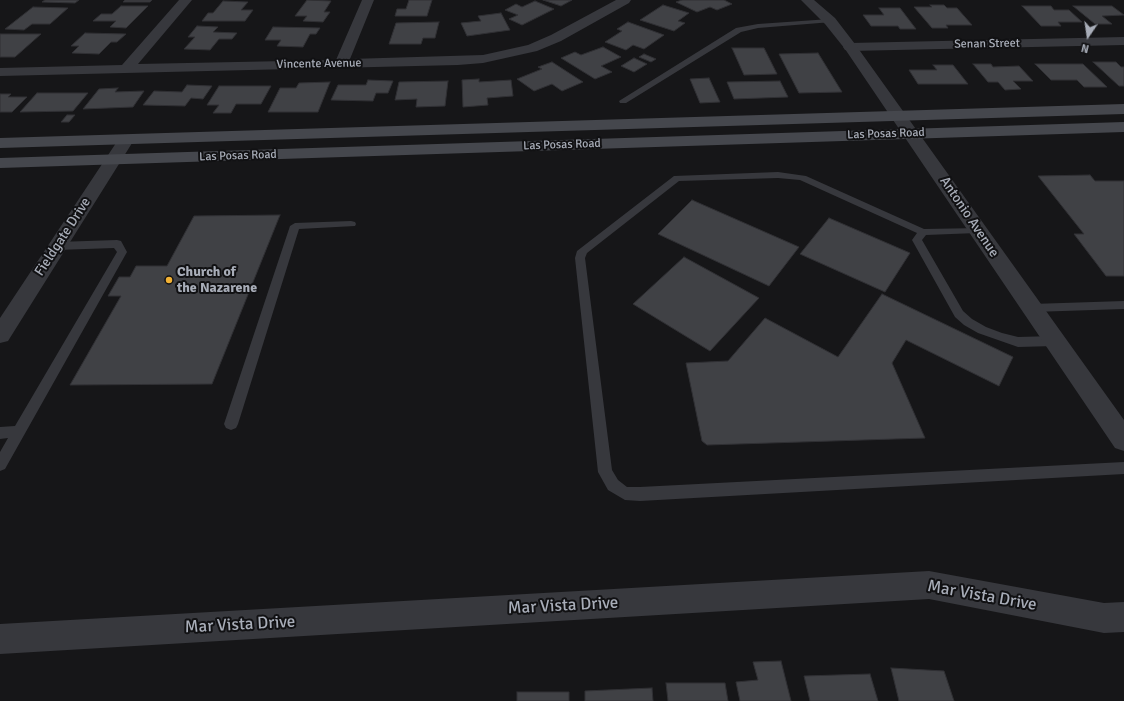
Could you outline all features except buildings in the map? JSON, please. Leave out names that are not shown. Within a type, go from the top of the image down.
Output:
[{"type":"main road","name":"Las Posas Road","points":[[0,143],[1124,109]]},
{"type":"main road","name":"Las Posas Road","points":[[0,163],[1124,127]]},
{"type":"street","points":[[126,69],[186,0]]},
{"type":"street","points":[[341,64],[368,0]]},
{"type":"street","name":"Vincente Avenue","points":[[0,72],[458,61],[502,55],[532,48],[556,38],[625,0]]},
{"type":"street","name":"Antonio Avenue","points":[[807,0],[830,21],[899,116],[1124,440]]},
{"type":"street","name":"Senan Street","points":[[850,48],[1124,41]]},
{"type":"street","name":"Fieldgate Drive","points":[[0,335],[126,140]]},
{"type":"street","name":"Mar Vista Drive","points":[[0,639],[929,585],[1104,618],[1124,617]]},
{"type":"lane","points":[[623,101],[740,30],[758,26],[830,21]]},
{"type":"lane","points":[[977,230],[923,232],[798,177],[778,175],[677,178],[582,251],[580,258],[605,472],[613,485],[625,493],[640,494],[1124,468]]},
{"type":"lane","points":[[231,424],[295,226],[352,224]]},
{"type":"lane","points":[[923,232],[917,240],[959,314],[968,322],[1000,338],[1018,342],[1054,341]]},
{"type":"lane","points":[[0,465],[122,252],[117,244],[57,246]]},
{"type":"lane","points":[[1032,308],[1124,305]]},
{"type":"lane","points":[[0,433],[18,432]]},
{"type":"place","name":"Church of the Nazarene","points":[[169,280]]}]
